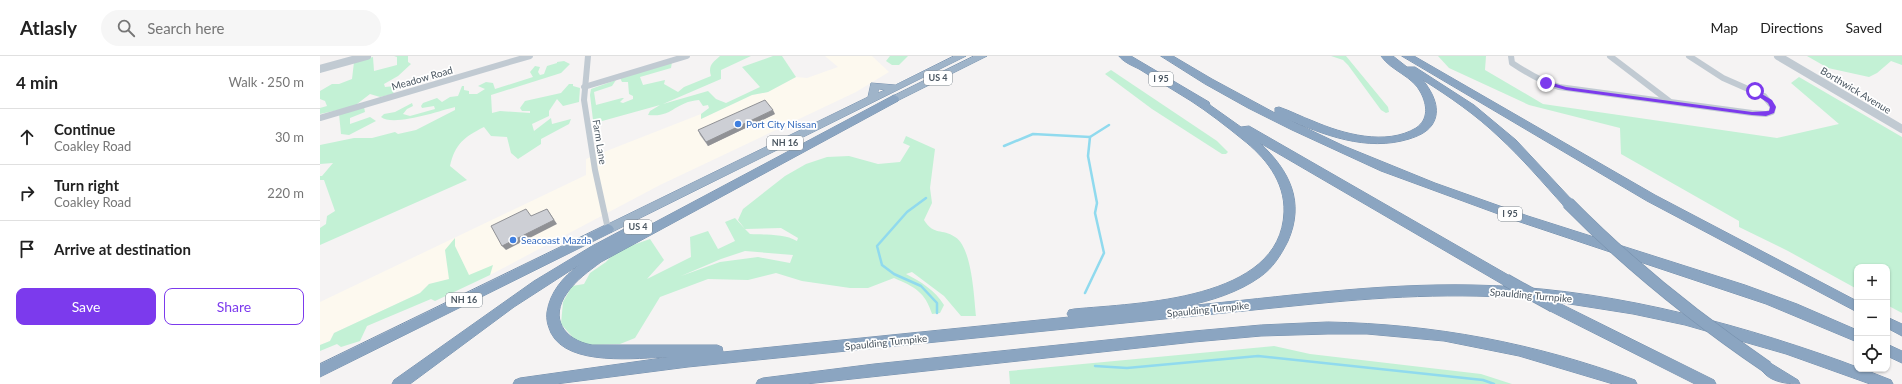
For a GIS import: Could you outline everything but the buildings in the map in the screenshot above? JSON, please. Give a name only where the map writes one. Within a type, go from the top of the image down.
[{"type":"highway","points":[[926,73],[945,56]]},
{"type":"highway","name":"NH 16","points":[[320,371],[873,99],[895,94],[926,73],[961,56]]},
{"type":"highway","name":"US 4","points":[[399,384],[516,298],[587,254],[895,94],[982,56]]},
{"type":"highway","name":"I 95","points":[[1124,56],[1198,102],[1506,280],[1553,306],[1709,384]]},
{"type":"highway","points":[[1170,59],[1209,75],[1280,111],[1324,130],[1354,138],[1384,140],[1402,138],[1417,132],[1427,124],[1431,112],[1429,99],[1423,88],[1412,76],[1386,56]]},
{"type":"highway","points":[[1390,56],[1444,89],[1484,118],[1521,151],[1568,203],[1603,238],[1650,280],[1707,325],[1793,384]]},
{"type":"highway","points":[[1408,56],[1645,195],[1854,305]]},
{"type":"highway","name":"I 95","points":[[1170,59],[1262,111],[1373,163],[1519,217],[1651,259],[1772,300],[1854,335]]},
{"type":"highway","points":[[790,351],[596,351],[572,345],[560,336],[554,323],[554,308],[566,285],[580,271],[597,259],[895,94]]},
{"type":"highway","points":[[874,343],[981,325],[1188,300],[1228,289],[1256,273],[1276,252],[1286,233],[1290,212],[1286,186],[1278,170],[1266,155],[1198,102]]},
{"type":"highway","name":"Spaulding Turnpike","points":[[520,384],[607,370],[1350,295],[1415,290],[1481,290],[1564,297],[1660,313],[1760,340],[1886,384]]},
{"type":"highway","points":[[1890,324],[1902,330]]},
{"type":"highway","points":[[763,384],[845,373],[1208,336],[1330,328],[1422,333],[1486,343],[1551,359],[1630,384]]},
{"type":"highway","points":[[1890,351],[1902,357]]},
{"type":"street","points":[[320,69],[367,56]]},
{"type":"street","name":"Meadow Road","points":[[320,118],[530,56]]},
{"type":"street","name":"Farm Lane","points":[[588,56],[584,100],[595,170],[608,229]]},
{"type":"street","points":[[584,87],[687,56]]},
{"type":"street","points":[[1511,56],[1512,63],[1518,68],[1552,85],[1752,114],[1766,114],[1772,112],[1773,107],[1764,96],[1723,78],[1689,56]]},
{"type":"street","points":[[1610,56],[1670,102]]},
{"type":"street","name":"Borthwick Avenue","points":[[1778,56],[1902,129]]},
{"type":"shaded area","points":[[825,56],[872,56],[889,72],[856,92],[660,185],[490,275],[492,266],[469,276],[429,284],[420,293],[334,333],[330,341],[320,345],[320,302],[586,175],[586,159],[701,114],[701,119],[752,95],[768,92],[796,77],[807,78],[838,67]]},
{"type":"green space","points":[[394,56],[408,56],[408,62],[411,64],[398,76],[384,84],[385,87],[395,86],[393,94],[380,97],[370,94],[357,104],[364,107],[365,112],[350,118],[350,124],[370,117],[376,121],[349,135],[341,134],[339,114],[343,109],[320,114],[320,108],[327,106],[325,101],[320,99],[320,91],[332,84],[339,84],[352,79],[354,62],[373,57],[374,71],[397,65],[397,57]]},
{"type":"green space","points":[[720,56],[751,56],[721,70],[721,79],[663,104],[708,91],[716,99],[726,103],[760,87],[742,67],[773,56],[782,56],[796,77],[768,92],[752,95],[701,119],[701,114],[709,108],[708,105],[703,106],[699,100],[691,101],[663,114],[648,115],[650,111],[660,105],[595,123],[593,120],[590,95],[591,89],[616,80],[612,86],[594,92],[596,105],[624,98],[620,102],[623,103],[633,99],[633,96],[629,94],[628,82],[622,82],[620,78],[672,62],[671,68],[640,77],[643,85],[665,80],[664,84],[678,92],[684,87],[711,76],[710,67]]},
{"type":"green space","points":[[890,56],[908,56],[899,65],[892,65],[886,61]]},
{"type":"green space","points":[[1331,56],[1346,56],[1388,107],[1389,112],[1386,113],[1381,110],[1343,60]]},
{"type":"green space","points":[[1438,56],[1486,56],[1485,70],[1543,104],[1777,138],[1839,124],[1791,83],[1799,77],[1902,137],[1902,313],[1890,307],[1890,264],[1854,264],[1854,287],[1788,251],[1739,227],[1739,221],[1621,154],[1620,128],[1529,105],[1449,68]]},
{"type":"green space","points":[[1807,56],[1902,56],[1902,65],[1891,61],[1877,73],[1869,77],[1828,68]]},
{"type":"green space","points":[[564,61],[570,64],[561,73],[491,95],[492,113],[500,111],[530,113],[530,111],[522,111],[520,108],[525,101],[561,93],[569,84],[573,84],[573,86],[580,88],[579,102],[563,106],[557,99],[549,111],[549,116],[532,124],[534,131],[551,118],[552,124],[571,119],[569,124],[541,139],[541,144],[518,159],[511,153],[507,137],[491,136],[484,127],[471,134],[461,142],[452,158],[450,166],[467,180],[320,245],[320,228],[326,224],[327,216],[335,211],[324,180],[320,180],[320,176],[322,176],[333,163],[320,164],[320,145],[354,138],[372,138],[395,132],[398,134],[416,130],[455,110],[455,107],[428,115],[405,119],[387,120],[381,117],[384,114],[395,112],[412,103],[413,106],[407,109],[403,114],[410,116],[435,109],[434,106],[422,108],[421,106],[423,103],[437,98],[442,102],[450,97],[458,96],[462,86],[464,86],[464,90],[469,91],[469,94],[477,94],[485,89],[478,86],[486,82],[493,83],[495,89],[533,77],[530,72],[535,66],[540,67],[538,72],[540,75],[544,74],[547,66]]},
{"type":"green space","points":[[1111,70],[1217,141],[1228,152],[1226,154],[1222,154],[1152,109],[1105,74]]},
{"type":"green space","points":[[906,136],[935,149],[930,188],[932,203],[924,220],[931,228],[950,234],[961,242],[969,261],[976,316],[961,316],[944,296],[912,272],[906,274],[927,287],[944,305],[940,313],[932,314],[926,300],[918,291],[908,284],[894,278],[868,288],[850,288],[802,281],[776,273],[748,280],[708,279],[660,297],[635,338],[620,344],[587,345],[576,341],[561,324],[563,302],[572,286],[584,284],[590,273],[606,262],[616,251],[650,239],[664,260],[647,279],[691,257],[690,237],[708,231],[718,249],[735,241],[725,222],[735,218],[745,229],[738,220],[743,209],[785,176],[806,164],[827,157],[849,156],[878,164],[900,162],[910,146],[903,143]],"holes":[[[781,228],[798,238],[797,241],[792,238],[780,236],[750,234],[745,229]],[[745,251],[793,255],[790,263],[758,257],[720,262],[681,276],[721,259]]]},
{"type":"green space","points":[[455,238],[455,246],[469,275],[493,265],[490,275],[435,301],[431,299],[367,326],[360,341],[341,347],[337,344],[320,351],[320,345],[330,341],[334,333],[420,293],[429,284],[449,279],[445,250]]},
{"type":"green space","points":[[1274,346],[1310,354],[1481,374],[1512,384],[1010,384],[1009,371]]},
{"type":"waterway","points":[[1090,137],[1109,125]]},
{"type":"waterway","points":[[1004,146],[1033,134],[1090,137]]},
{"type":"waterway","points":[[1085,293],[1104,253],[1095,213],[1097,203],[1088,156],[1090,137]]},
{"type":"waterway","points":[[926,198],[907,212],[877,246],[882,265],[894,274],[921,286],[937,303],[937,313]]},
{"type":"waterway","points":[[1095,366],[1127,368],[1258,356],[1483,380],[1494,384]]},
{"type":"place","name":"Port City Nissan","points":[[738,124]]},
{"type":"place","name":"Seacoast Mazda","points":[[513,240]]},
{"type":"route","points":[[1546,83],[1559,87],[1719,108],[1752,114],[1766,114],[1772,112],[1773,107],[1770,102],[1764,96],[1755,91]]}]
